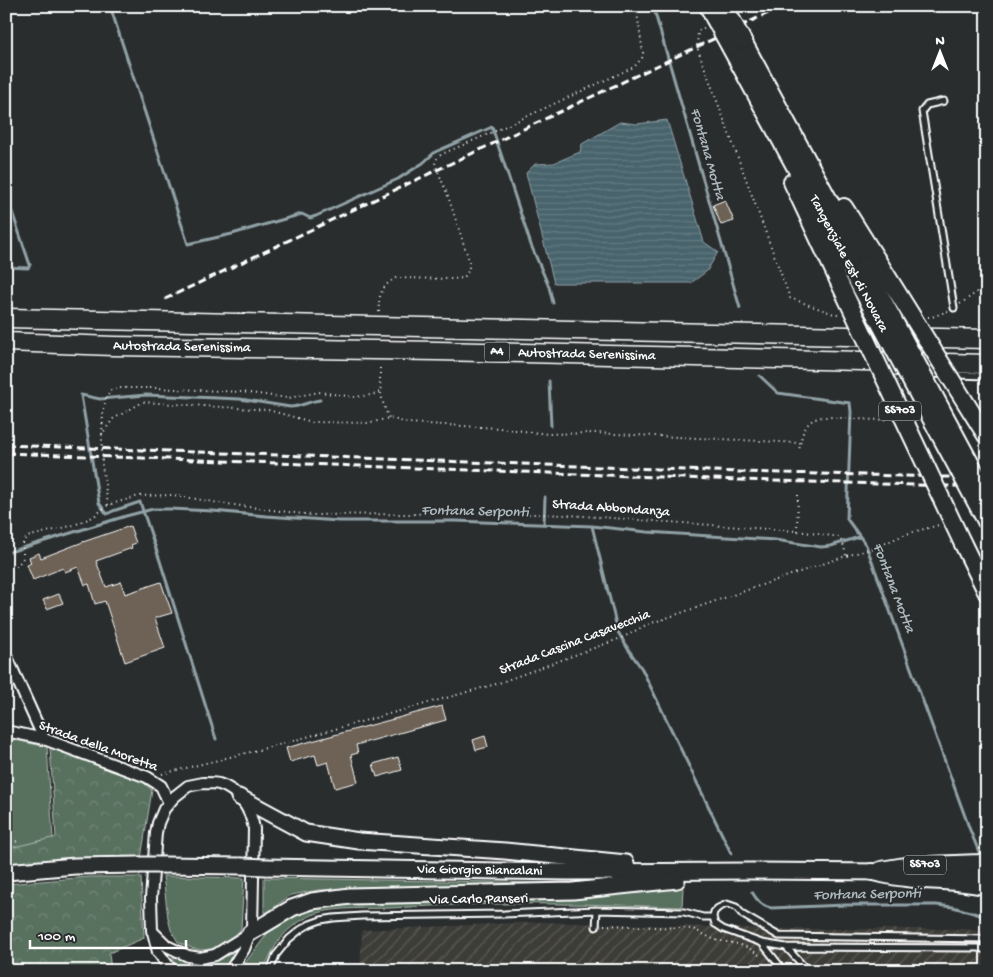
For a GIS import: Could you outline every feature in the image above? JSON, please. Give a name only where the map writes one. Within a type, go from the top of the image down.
[{"type":"highway","name":"Tangenziale Est di Novara","points":[[718,10],[858,269],[987,523]]},
{"type":"highway","name":"SS703","points":[[768,101],[858,269],[962,542],[987,593]]},
{"type":"highway","name":"Tangenziale Est di Novara","points":[[858,269],[987,494]]},
{"type":"highway","name":"SS703","points":[[858,269],[987,437]]},
{"type":"highway","name":"Autostrada Serenissima","points":[[6,318],[987,337]]},
{"type":"highway","name":"Autostrada Serenissima","points":[[6,342],[113,346],[437,351],[987,364]]},
{"type":"highway","name":"SS703","points":[[905,866],[985,873],[979,884],[905,878],[872,872],[905,866]]},
{"type":"main road","points":[[239,797],[306,833],[350,840],[610,862],[752,871]]},
{"type":"main road","name":"Via Giorgio Biancalani","points":[[6,872],[75,866],[164,865],[568,872],[985,873]]},
{"type":"main road","points":[[250,934],[292,908],[312,900],[350,896],[573,891],[752,871]]},
{"type":"street","points":[[6,655],[44,739]]},
{"type":"street","name":"Strada della Moretta","points":[[6,731],[44,739],[147,777],[161,786],[169,803]]},
{"type":"street","points":[[172,971],[158,952],[152,931],[151,898],[156,833],[164,809],[169,803],[188,786],[203,783],[219,784],[232,790],[239,797],[252,819],[254,830],[252,928],[244,950],[230,971]]},
{"type":"street","points":[[152,931],[172,949],[188,956],[200,958],[215,955],[250,934]]},
{"type":"lane","points":[[944,101],[927,105],[922,111],[954,308]]},
{"type":"lane","points":[[802,360],[860,368]]},
{"type":"lane","points":[[870,369],[909,374],[987,376]]},
{"type":"lane","points":[[713,918],[714,912],[727,904],[736,907],[743,915],[779,936],[987,939]]},
{"type":"lane","points":[[596,926],[597,910]]},
{"type":"lane","name":"Via Carlo Panseri","points":[[270,971],[276,955],[289,939],[310,924],[321,920],[362,916],[504,914],[597,910],[684,912],[713,918],[717,926],[762,943],[786,947],[978,948],[987,950]]},
{"type":"lane","points":[[762,943],[784,971]]},
{"type":"lane","points":[[786,947],[808,971]]},
{"type":"path","points":[[379,312],[379,298],[383,290],[389,282],[396,278],[452,279],[463,278],[467,274],[469,260],[435,164],[436,160],[442,154],[634,67],[642,58],[636,6]]},
{"type":"path","points":[[380,368],[382,404],[389,418]]},
{"type":"path","points":[[107,505],[102,465],[102,434],[105,403],[107,395],[111,390],[120,388],[155,388],[242,392],[288,398],[319,392],[354,398],[380,392]]},
{"type":"path","points":[[102,434],[113,419],[143,402],[268,410],[312,422],[370,423],[389,418],[408,423],[500,428],[547,434],[596,433],[800,443]]},
{"type":"path","points":[[800,453],[800,443],[807,426],[815,419],[826,417],[855,419]]},
{"type":"path","name":"Strada Abbondanza","points":[[6,567],[17,566],[23,558],[23,543],[27,537],[74,525],[93,517],[107,505],[139,496],[173,495],[311,515],[541,514],[797,531],[839,537],[844,546],[846,556]]},
{"type":"path","points":[[797,531],[798,496]]},
{"type":"path","points":[[846,556],[871,549],[906,534],[938,525]]},
{"type":"path","name":"Strada Cascina Casavecchia","points":[[147,777],[278,745],[496,684],[617,640],[646,625],[846,556]]},
{"type":"path","points":[[6,844],[19,841]]},
{"type":"path","points":[[596,926],[694,929],[715,940],[749,948],[764,958]]},
{"type":"shaded area","points":[[538,922],[781,929],[963,929],[987,932],[987,971],[360,971],[362,930]]},
{"type":"green space","points":[[6,738],[47,747],[53,839],[6,849]]},
{"type":"green space","points":[[50,748],[144,783],[152,790],[141,858],[6,864],[6,849],[56,837]]},
{"type":"green space","points":[[163,876],[244,878],[241,928],[236,937],[215,948],[203,950],[194,949],[178,942],[171,930],[168,918]]},
{"type":"green space","points":[[89,877],[141,877],[144,938],[109,953],[111,971],[6,971],[6,884]]},
{"type":"green space","points":[[264,878],[554,883],[319,890],[291,895],[264,915]]},
{"type":"green space","points":[[683,888],[682,907],[588,904],[474,904],[326,911],[308,917],[285,933],[275,946],[263,971],[239,971],[267,934],[280,922],[307,909],[343,903]]},
{"type":"green space","points":[[232,953],[234,956],[225,971],[181,971],[173,960],[173,957],[175,957],[191,963],[204,964]]},
{"type":"water","points":[[667,120],[704,242],[718,252],[707,271],[691,283],[554,283],[526,173],[535,164],[554,163],[580,152],[582,144],[620,122],[637,124]]},
{"type":"building","points":[[725,200],[734,221],[721,225],[713,205]]},
{"type":"building","points":[[130,526],[136,543],[131,545],[132,548],[96,561],[106,587],[121,582],[125,594],[161,582],[172,613],[155,618],[165,648],[125,662],[105,601],[95,604],[89,584],[85,585],[78,567],[65,572],[63,568],[33,580],[27,565],[31,563],[29,557],[39,553],[41,558]]},
{"type":"building","points":[[59,594],[63,603],[47,609],[43,600]]},
{"type":"building","points":[[442,706],[446,720],[356,745],[358,753],[351,755],[358,782],[335,788],[328,762],[318,765],[315,755],[290,762],[286,748]]},
{"type":"building","points":[[485,736],[488,747],[476,750],[473,740]]},
{"type":"building","points":[[398,757],[402,770],[377,777],[373,764]]},
{"type":"waterway","points":[[110,6],[188,244],[232,234],[302,214],[310,218],[316,216],[398,179],[423,163],[435,152],[492,127],[531,245],[549,287],[553,303]]},
{"type":"waterway","name":"Fontana Motta","points":[[653,6],[740,308]]},
{"type":"waterway","points":[[6,194],[30,265],[28,268],[6,267]]},
{"type":"waterway","name":"Fontana Motta","points":[[760,376],[778,393],[850,403],[847,519],[866,545],[981,857]]},
{"type":"waterway","points":[[549,381],[551,426]]},
{"type":"waterway","points":[[216,739],[140,502],[107,514],[99,503],[81,395],[100,399],[146,395],[240,399],[290,407],[320,400]]},
{"type":"waterway","points":[[544,524],[545,497]]},
{"type":"waterway","name":"Fontana Serponti","points":[[6,553],[153,509],[213,511],[339,521],[455,521],[592,526],[618,632],[642,669],[731,853]]},
{"type":"waterway","points":[[592,526],[647,532],[775,540],[821,547],[831,546],[859,537]]},
{"type":"waterway","name":"Fontana Serponti","points":[[752,892],[757,900],[771,908],[845,905],[936,905],[953,907],[987,917]]},
{"type":"railway","points":[[165,299],[783,6]]},
{"type":"railway","points":[[6,445],[739,472],[987,478]]},
{"type":"railway","points":[[6,453],[740,480],[987,487]]}]
